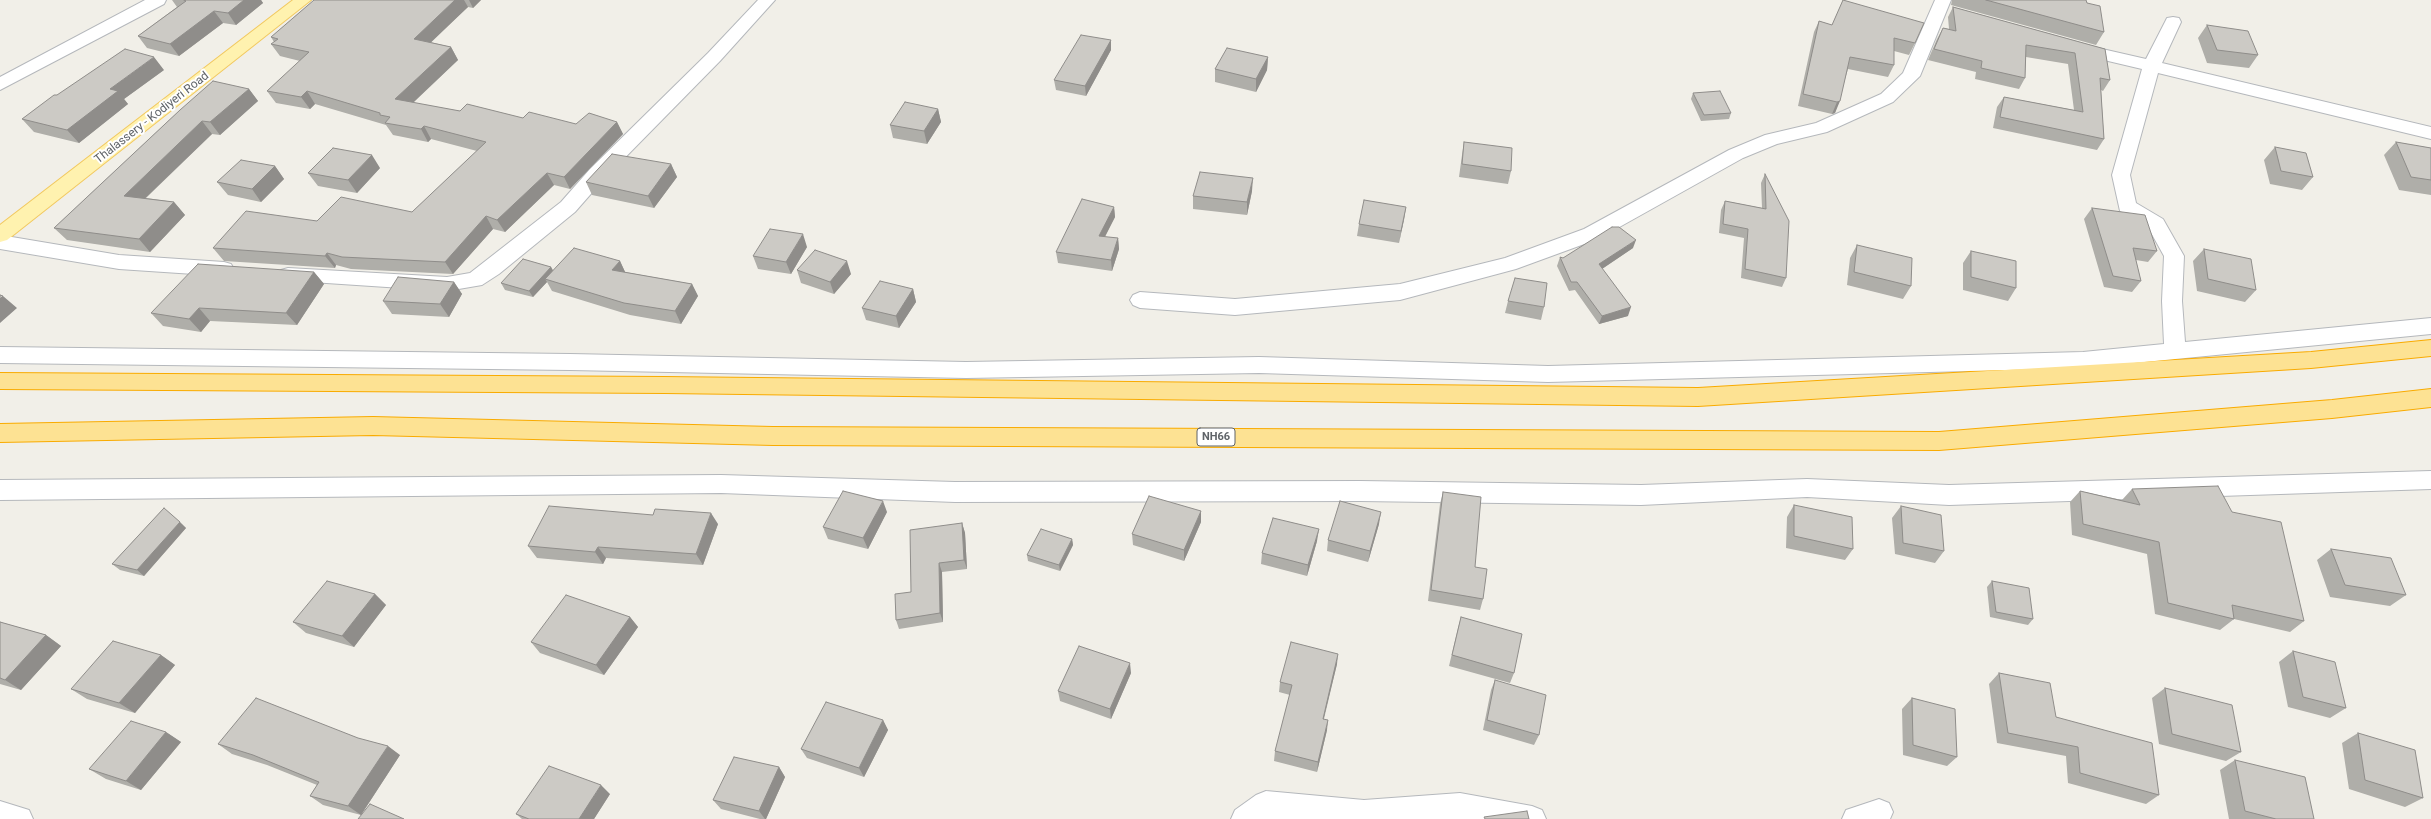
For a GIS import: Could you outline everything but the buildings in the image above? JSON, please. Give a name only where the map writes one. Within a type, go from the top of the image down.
[{"type":"highway","points":[[0,381],[656,384],[1698,397],[2312,360],[2431,348]]},
{"type":"highway","name":"NH66","points":[[0,433],[372,426],[773,436],[1939,441],[2332,409],[2431,398]]},
{"type":"main road","name":"Thalassery - Kodiyeri Road","points":[[0,235],[303,0]]},
{"type":"street","points":[[0,84],[133,4],[158,0]]},
{"type":"street","points":[[267,273],[447,284],[475,280],[492,269],[568,206],[597,174],[709,62],[767,0]]},
{"type":"street","points":[[1140,300],[1235,307],[1400,292],[1509,264],[1591,234],[1736,154],[1772,139],[1821,128],[1887,98],[1911,76],[1946,7]]},
{"type":"street","points":[[2173,22],[2152,67],[2121,175],[2127,206],[2156,224],[2174,256],[2172,301],[2175,351]]},
{"type":"street","points":[[2059,43],[2152,67],[2431,133]]},
{"type":"street","points":[[0,242],[119,262],[245,271]]},
{"type":"street","points":[[0,355],[570,362],[966,370],[1259,365],[1548,374],[2083,360],[2431,326]]},
{"type":"street","points":[[0,490],[721,484],[955,492],[1360,491],[1642,496],[1807,488],[1949,495],[2431,480]]},
{"type":"street","points":[[1244,819],[1266,804],[1364,813],[1462,812],[1532,819]]},
{"type":"street","points":[[0,814],[19,819]]}]
